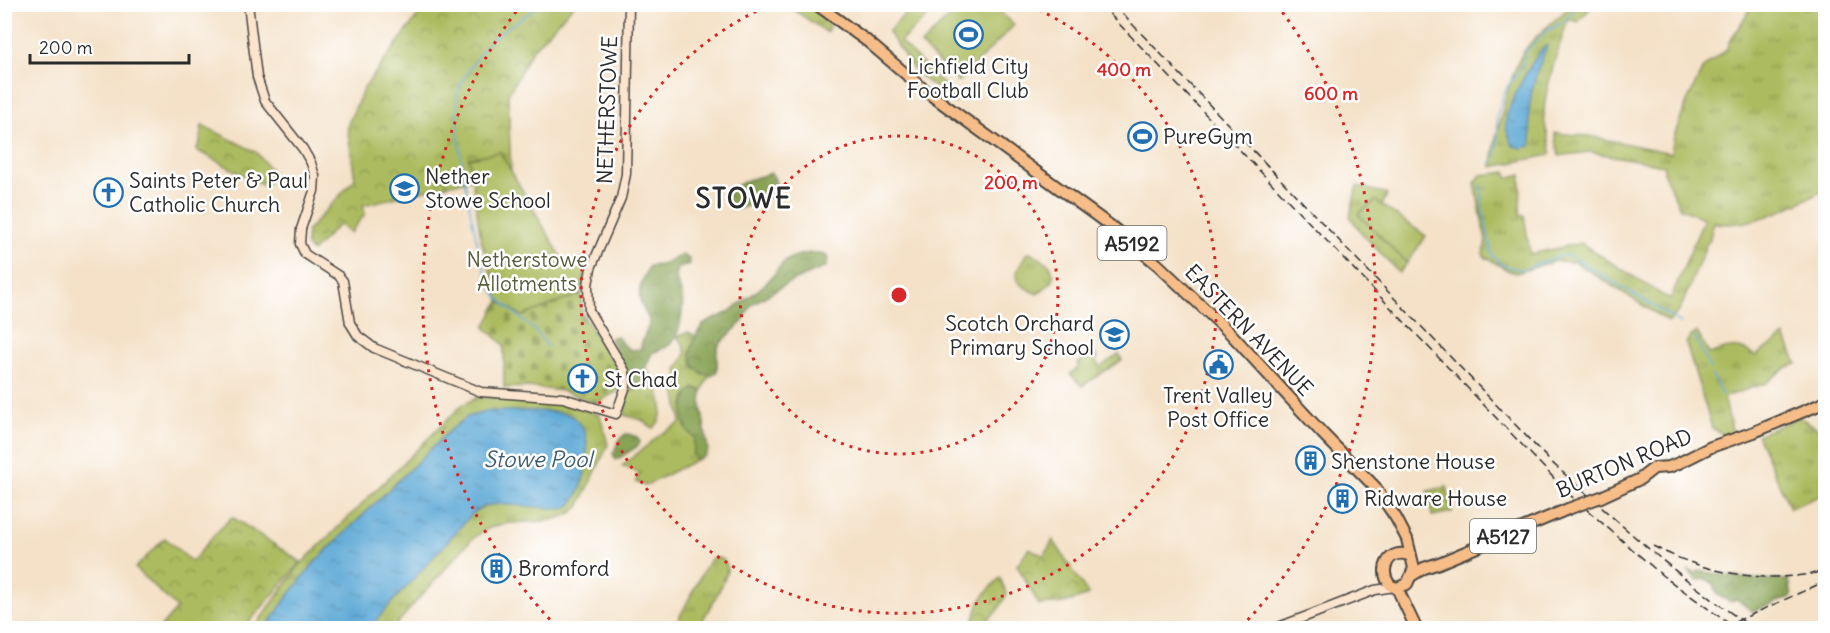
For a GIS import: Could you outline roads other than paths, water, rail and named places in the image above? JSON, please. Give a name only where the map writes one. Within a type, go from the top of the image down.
[{"type":"highway","name":"EASTERN AVENUE","points":[[816,4],[867,41],[927,92],[1088,209],[1157,264],[1231,334],[1368,480],[1383,498],[1402,530],[1412,557]]},
{"type":"highway","name":"BURTON ROAD","points":[[1439,563],[1601,497],[1640,479],[1654,468],[1669,467],[1711,447],[1826,402]]},
{"type":"highway","points":[[1395,554],[1402,530]]},
{"type":"highway","points":[[1416,628],[1396,588],[1388,583],[1385,574],[1388,560],[1400,552],[1439,563]]},
{"type":"highway","points":[[1396,588],[1407,584],[1414,568],[1412,557]]},
{"type":"highway","name":"A5127","points":[[1410,578],[1424,568],[1439,563]]},
{"type":"highway","points":[[1407,607],[1410,578]]},
{"type":"street","name":"NETHERSTOWE","points":[[248,4],[257,77],[265,101],[303,149],[315,176],[314,191],[301,229],[300,244],[305,254],[343,281],[350,323],[358,336],[374,348],[481,392],[562,398],[616,414],[626,386],[625,371],[589,311],[588,285],[591,268],[621,198],[627,174],[629,4]]},
{"type":"street","points":[[1375,590],[1385,574]]},
{"type":"street","points":[[1276,628],[1375,590],[1396,588]]},
{"type":"water","points":[[1547,46],[1532,90],[1529,117],[1531,146],[1522,148],[1513,146],[1506,127],[1509,109],[1533,62]]},
{"type":"water","name":"Stowe Pool","points":[[489,411],[556,412],[572,416],[579,423],[586,438],[586,462],[581,487],[570,505],[563,509],[497,504],[485,506],[473,513],[369,628],[265,628],[316,561],[448,432],[467,417]]},
{"type":"waterway","points":[[540,4],[501,32],[486,46],[461,83],[457,102],[466,190],[487,278],[500,299],[536,332],[548,347]]},
{"type":"waterway","points":[[1492,163],[1496,155],[1497,116],[1505,90],[1520,69],[1527,50],[1545,32],[1565,21],[1579,4]]},
{"type":"waterway","points":[[1481,185],[1492,255],[1502,265],[1523,270],[1560,256],[1569,255],[1681,323]]},
{"type":"waterway","points":[[1695,337],[1710,369]]},
{"type":"waterway","points":[[1712,375],[1722,395]]},
{"type":"railway","points":[[1100,4],[1570,495],[1663,576],[1735,628]]},
{"type":"railway","points":[[1113,4],[1548,459],[1673,569],[1753,628]]},
{"type":"railway","points":[[1653,546],[1694,564],[1737,574],[1781,577],[1826,571]]},
{"type":"railway","points":[[1735,622],[1826,581]]},
{"type":"place","name":"Lichfield City Football Club","points":[[968,35]]},
{"type":"place","name":"PureGym","points":[[1142,136]]},
{"type":"place","name":"Nether Stowe School","points":[[404,188]]},
{"type":"place","name":"Saints Peter & Paul Catholic Church","points":[[108,192]]},
{"type":"place","name":"Scotch Orchard Primary School","points":[[1115,335]]},
{"type":"place","name":"Trent Valley Post Office","points":[[1218,364]]},
{"type":"place","name":"St Chad","points":[[583,379]]},
{"type":"place","name":"Shenstone House","points":[[1310,461]]},
{"type":"place","name":"Ridware House","points":[[1343,498]]},
{"type":"place","name":"Bromford","points":[[497,568]]},
{"type":"district","name":"STOWE","points":[[744,198]]},
{"type":"park label","name":"Netherstowe Allotments","points":[[527,271]]}]
